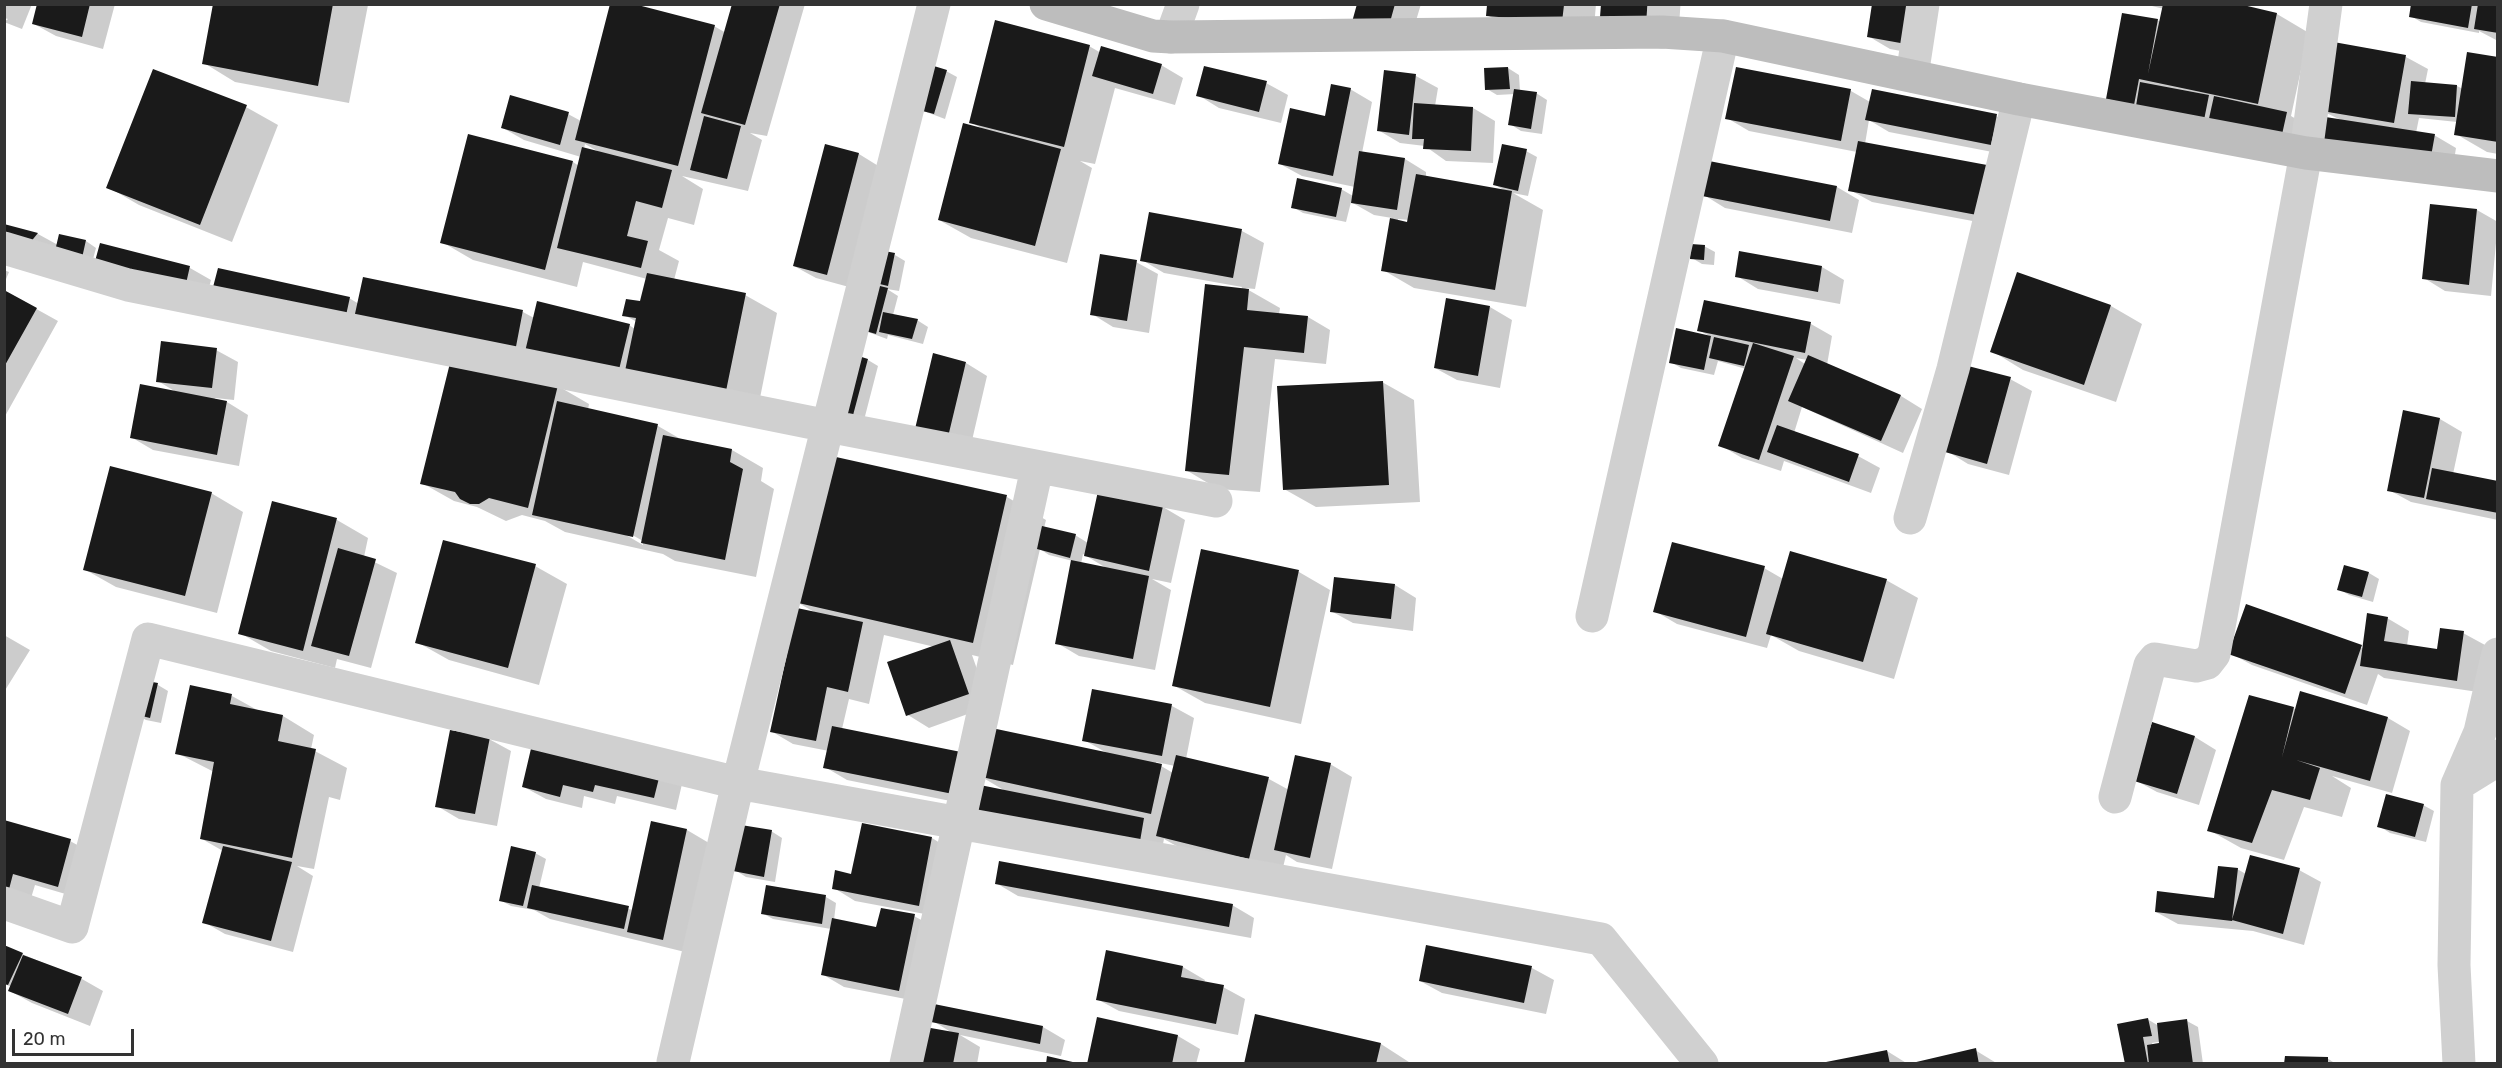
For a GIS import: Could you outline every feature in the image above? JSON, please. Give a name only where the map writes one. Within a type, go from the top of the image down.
[{"type":"street","points":[[673,1062],[738,783],[934,4]]},
{"type":"street","points":[[1046,4],[1153,36],[1171,37],[1663,18],[1723,36],[2019,99],[2306,153],[2498,176]]},
{"type":"street","points":[[1171,37],[1183,4]]},
{"type":"street","points":[[1912,76],[1923,4]]},
{"type":"street","points":[[2115,797],[2150,665],[2155,659],[2196,666],[2208,663],[2214,654],[2306,153],[2326,4]]},
{"type":"street","points":[[1592,616],[1723,36]]},
{"type":"street","points":[[1910,518],[1953,369],[2019,99]]},
{"type":"street","points":[[4,248],[128,285],[1037,468],[1216,501]]},
{"type":"street","points":[[906,1064],[1037,468]]},
{"type":"street","points":[[4,903],[72,927],[148,639],[738,783],[1601,939],[1702,1064]]},
{"type":"street","points":[[2459,1064],[2454,965],[2457,785],[2480,732],[2498,654]]},
{"type":"street","points":[[2457,785],[2491,764],[2498,756]]},
{"type":"building","points":[[37,4],[90,4],[82,37],[32,24]]},
{"type":"building","points":[[213,4],[333,4],[318,86],[202,64]]},
{"type":"building","points":[[610,4],[634,4],[715,25],[678,166],[575,140]]},
{"type":"building","points":[[732,4],[780,4],[745,125],[701,113]]},
{"type":"building","points":[[1357,4],[1395,4],[1387,33],[1352,22]]},
{"type":"building","points":[[1601,4],[1648,4],[1647,17],[1600,17]]},
{"type":"building","points":[[1872,4],[1913,4],[1906,44],[1867,37]]},
{"type":"building","points":[[2163,4],[2239,4],[2277,13],[2258,104],[2139,79],[2134,105],[2106,99],[2122,13],[2158,19],[2148,74]]},
{"type":"building","points":[[2411,4],[2472,4],[2468,28],[2409,17]]},
{"type":"building","points":[[2478,4],[2498,4],[2498,33],[2474,29]]},
{"type":"building","points":[[1487,5],[1564,5],[1562,22],[1486,16]]},
{"type":"building","points":[[995,20],[1090,45],[1064,147],[969,123]]},
{"type":"building","points":[[2328,41],[2406,55],[2394,123],[2316,110]]},
{"type":"building","points":[[1101,46],[1162,64],[1153,94],[1092,76]]},
{"type":"building","points":[[2467,52],[2498,57],[2498,142],[2454,135]]},
{"type":"building","points":[[924,63],[947,70],[934,114],[911,108]]},
{"type":"building","points":[[1204,66],[1267,81],[1259,112],[1196,96]]},
{"type":"building","points":[[1508,67],[1510,89],[1485,90],[1484,68]]},
{"type":"building","points":[[1736,67],[1851,89],[1841,141],[1725,119]]},
{"type":"building","points":[[153,69],[247,105],[200,225],[106,188]]},
{"type":"building","points":[[1384,70],[1416,74],[1409,135],[1377,131]]},
{"type":"building","points":[[2411,81],[2457,85],[2455,117],[2408,114]]},
{"type":"building","points":[[2140,82],[2209,95],[2203,125],[2135,112]]},
{"type":"building","points":[[1331,84],[1351,88],[1333,176],[1278,164],[1290,108],[1325,116]]},
{"type":"building","points":[[1514,89],[1537,92],[1531,129],[1508,125]]},
{"type":"building","points":[[1872,89],[1997,114],[1991,145],[1865,120]]},
{"type":"building","points":[[510,95],[569,112],[560,145],[501,128]]},
{"type":"building","points":[[2214,96],[2287,112],[2281,139],[2208,123]]},
{"type":"building","points":[[1414,103],[1473,107],[1471,151],[1423,149],[1424,139],[1412,139]]},
{"type":"building","points":[[704,116],[741,126],[727,179],[690,170]]},
{"type":"building","points":[[2319,116],[2435,134],[2430,162],[2315,144]]},
{"type":"building","points":[[963,123],[1061,149],[1035,246],[938,220]]},
{"type":"building","points":[[468,134],[573,161],[545,270],[440,243]]},
{"type":"building","points":[[1858,141],[1987,165],[1977,215],[1848,191]]},
{"type":"building","points":[[825,144],[859,153],[827,275],[793,266]]},
{"type":"building","points":[[1502,144],[1527,149],[1518,191],[1493,185]]},
{"type":"building","points":[[582,147],[672,170],[662,208],[636,201],[627,236],[648,241],[641,268],[557,248]]},
{"type":"building","points":[[1359,151],[1405,158],[1397,210],[1351,203]]},
{"type":"building","points":[[1709,161],[1837,186],[1830,221],[1702,196]]},
{"type":"building","points":[[1416,174],[1512,191],[1495,290],[1381,271],[1390,218],[1407,222]]},
{"type":"building","points":[[1297,178],[1342,188],[1336,217],[1291,208]]},
{"type":"building","points":[[2430,204],[2477,209],[2469,285],[2422,279]]},
{"type":"building","points":[[1149,212],[1242,229],[1233,278],[1140,261]]},
{"type":"building","points":[[4,224],[38,233],[29,244],[4,238]]},
{"type":"building","points":[[59,234],[86,240],[82,258],[55,251]]},
{"type":"building","points":[[100,243],[190,266],[185,288],[94,265]]},
{"type":"building","points":[[1691,244],[1705,245],[1704,260],[1690,259]]},
{"type":"building","points":[[874,249],[895,253],[888,286],[867,281]]},
{"type":"building","points":[[1739,251],[1822,266],[1818,292],[1735,277]]},
{"type":"building","points":[[1100,254],[1137,260],[1127,321],[1090,315]]},
{"type":"building","points":[[218,268],[350,297],[345,320],[212,291]]},
{"type":"building","points":[[2017,272],[2111,305],[2084,385],[1990,352]]},
{"type":"building","points":[[647,273],[746,293],[726,391],[625,371],[636,318],[622,316],[626,299],[640,301]]},
{"type":"building","points":[[363,277],[523,310],[514,357],[353,323]]},
{"type":"building","points":[[868,283],[888,288],[876,334],[855,328]]},
{"type":"building","points":[[1205,284],[1249,289],[1247,310],[1308,316],[1304,353],[1244,347],[1229,475],[1185,471]]},
{"type":"building","points":[[4,290],[37,308],[4,367]]},
{"type":"building","points":[[1446,298],[1490,306],[1478,376],[1434,368]]},
{"type":"building","points":[[1704,300],[1811,322],[1805,353],[1697,331]]},
{"type":"building","points":[[537,301],[630,324],[617,378],[524,356]]},
{"type":"building","points":[[883,312],[918,319],[912,339],[879,332]]},
{"type":"building","points":[[1676,328],[1711,336],[1704,370],[1669,363]]},
{"type":"building","points":[[1714,337],[1749,345],[1744,366],[1709,358]]},
{"type":"building","points":[[161,341],[217,348],[212,388],[156,382]]},
{"type":"building","points":[[1753,343],[1794,356],[1759,460],[1718,446]]},
{"type":"building","points":[[849,353],[868,359],[852,419],[833,414]]},
{"type":"building","points":[[933,353],[966,362],[948,437],[915,429]]},
{"type":"building","points":[[1808,355],[1901,395],[1881,441],[1788,401]]},
{"type":"building","points":[[451,359],[558,385],[528,508],[489,498],[479,504],[470,504],[460,499],[455,492],[420,484]]},
{"type":"building","points":[[1968,366],[2011,377],[1987,464],[1945,452]]},
{"type":"building","points":[[1383,381],[1389,485],[1283,490],[1277,386]]},
{"type":"building","points":[[140,384],[227,401],[217,455],[130,438]]},
{"type":"building","points":[[557,401],[658,424],[633,537],[532,515]]},
{"type":"building","points":[[2403,410],[2440,418],[2424,498],[2387,491]]},
{"type":"building","points":[[1777,425],[1859,454],[1849,482],[1767,452]]},
{"type":"building","points":[[663,435],[732,449],[730,462],[743,469],[725,560],[641,543]]},
{"type":"building","points":[[827,455],[1007,495],[973,643],[794,602]]},
{"type":"building","points":[[110,466],[212,492],[185,596],[83,570]]},
{"type":"building","points":[[2432,468],[2498,481],[2498,513],[2426,499]]},
{"type":"building","points":[[1098,491],[1163,506],[1149,571],[1084,556]]},
{"type":"building","points":[[272,501],[337,518],[303,651],[238,634]]},
{"type":"building","points":[[1042,526],[1076,534],[1070,558],[1037,549]]},
{"type":"building","points":[[443,540],[536,564],[508,668],[415,643]]},
{"type":"building","points":[[1672,542],[1765,566],[1746,637],[1653,612]]},
{"type":"building","points":[[338,548],[376,559],[349,656],[311,646]]},
{"type":"building","points":[[1201,549],[1299,570],[1270,707],[1172,686]]},
{"type":"building","points":[[1790,551],[1887,579],[1863,662],[1766,634]]},
{"type":"building","points":[[1071,560],[1149,576],[1133,659],[1055,644]]},
{"type":"building","points":[[2344,565],[2369,572],[2362,597],[2337,590]]},
{"type":"building","points":[[1334,577],[1395,584],[1391,619],[1330,612]]},
{"type":"building","points":[[2246,604],[2362,645],[2345,694],[2228,654]]},
{"type":"building","points":[[797,608],[863,622],[848,692],[827,687],[816,741],[770,732]]},
{"type":"building","points":[[2367,613],[2388,617],[2384,641],[2437,649],[2440,628],[2464,631],[2457,681],[2360,666]]},
{"type":"building","points":[[950,640],[969,694],[906,716],[887,662]]},
{"type":"building","points":[[141,680],[158,683],[150,718],[134,714]]},
{"type":"building","points":[[190,685],[232,694],[230,704],[283,715],[278,741],[316,749],[292,858],[200,839],[214,762],[175,754]]},
{"type":"building","points":[[1092,689],[1172,704],[1162,756],[1082,741]]},
{"type":"building","points":[[2300,691],[2388,717],[2370,781],[2296,760],[2320,768],[2310,800],[2272,790],[2252,843],[2207,831],[2249,695],[2294,707],[2282,757]]},
{"type":"building","points":[[2152,722],[2195,736],[2177,794],[2134,781]]},
{"type":"building","points":[[832,726],[961,752],[953,794],[823,768]]},
{"type":"building","points":[[987,727],[1162,764],[1151,814],[977,776]]},
{"type":"building","points":[[450,730],[490,737],[475,814],[435,807]]},
{"type":"building","points":[[533,740],[661,770],[654,798],[595,785],[593,792],[563,785],[560,797],[522,787]]},
{"type":"building","points":[[1176,755],[1269,777],[1249,859],[1156,836]]},
{"type":"building","points":[[1295,755],[1331,763],[1310,858],[1274,850]]},
{"type":"building","points":[[980,785],[1144,818],[1139,847],[975,815]]},
{"type":"building","points":[[2386,794],[2424,804],[2415,837],[2377,827]]},
{"type":"building","points":[[4,820],[71,839],[58,887],[13,874],[7,897],[4,896]]},
{"type":"building","points":[[651,821],[687,829],[663,940],[627,932]]},
{"type":"building","points":[[862,823],[932,837],[919,906],[832,889],[835,870],[851,874]]},
{"type":"building","points":[[741,825],[772,830],[764,877],[733,871]]},
{"type":"building","points":[[223,846],[292,862],[271,941],[202,923]]},
{"type":"building","points":[[511,846],[536,852],[523,906],[499,901]]},
{"type":"building","points":[[2250,855],[2300,868],[2283,934],[2232,920]]},
{"type":"building","points":[[999,861],[1233,904],[1229,927],[995,884]]},
{"type":"building","points":[[2218,866],[2238,868],[2232,921],[2155,912],[2157,891],[2214,898]]},
{"type":"building","points":[[532,885],[629,906],[624,929],[527,908]]},
{"type":"building","points":[[766,885],[826,895],[822,924],[761,914]]},
{"type":"building","points":[[881,908],[915,914],[899,991],[821,975],[832,918],[876,927]]},
{"type":"building","points":[[4,945],[23,953],[8,985],[4,984]]},
{"type":"building","points":[[1426,945],[1532,966],[1524,1003],[1419,981]]},
{"type":"building","points":[[1106,950],[1183,966],[1181,977],[1224,985],[1216,1024],[1096,1000]]},
{"type":"building","points":[[23,955],[82,977],[68,1014],[8,991]]},
{"type":"building","points":[[934,1004],[1043,1026],[1040,1044],[931,1022]]},
{"type":"building","points":[[1255,1014],[1381,1043],[1376,1064],[1244,1064]]},
{"type":"building","points":[[1097,1017],[1178,1035],[1172,1064],[1087,1064]]},
{"type":"building","points":[[2148,1018],[2152,1036],[2143,1037],[2148,1064],[2125,1064],[2117,1024]]},
{"type":"building","points":[[2187,1019],[2193,1064],[2149,1064],[2147,1045],[2159,1043],[2157,1023]]},
{"type":"building","points":[[925,1027],[959,1033],[953,1064],[918,1064]]},
{"type":"building","points":[[1976,1048],[1979,1064],[1912,1064],[1912,1063]]},
{"type":"building","points":[[1887,1050],[1890,1064],[1827,1064],[1826,1062]]},
{"type":"building","points":[[1047,1056],[1077,1063],[1077,1064],[1046,1064]]},
{"type":"building","points":[[2285,1056],[2328,1057],[2328,1064],[2284,1064]]}]
